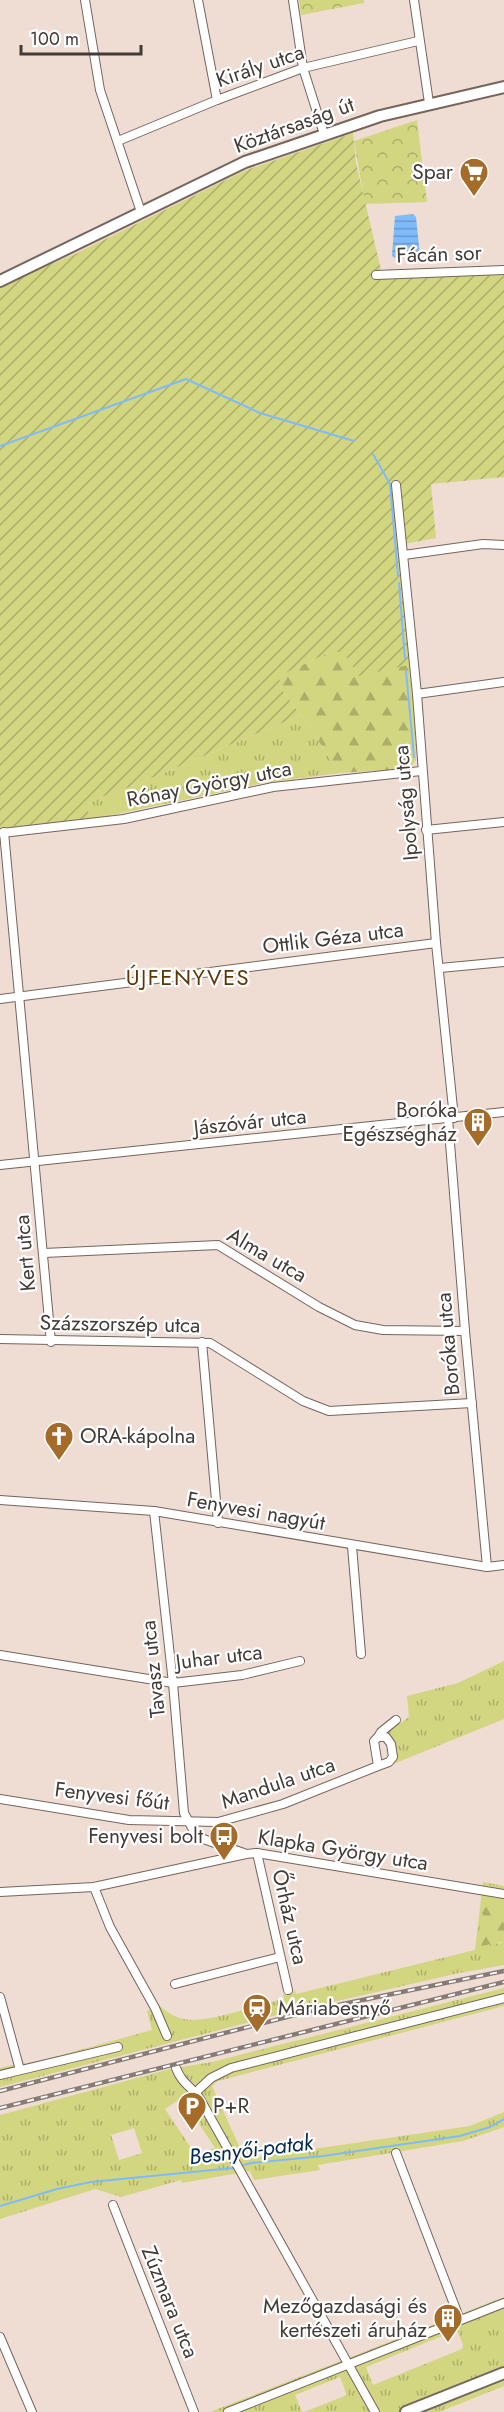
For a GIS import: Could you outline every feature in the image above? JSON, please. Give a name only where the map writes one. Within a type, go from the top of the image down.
[{"type":"main road","name":"Köztársaság út","points":[[0,281],[245,162],[380,116],[504,87]]},
{"type":"main road","points":[[406,2412],[504,2373]]},
{"type":"street","points":[[85,0],[100,90],[141,212]]},
{"type":"street","points":[[198,0],[217,100]]},
{"type":"street","points":[[293,0],[303,68],[324,134]]},
{"type":"street","points":[[414,0],[418,41],[429,104]]},
{"type":"street","name":"Király utca","points":[[118,141],[217,100],[303,68],[418,41]]},
{"type":"street","name":"Fácán sor","points":[[376,275],[504,270]]},
{"type":"street","name":"Ipolyság utca","points":[[396,485],[417,694],[421,771],[440,968],[451,1118]]},
{"type":"street","points":[[404,555],[483,544],[504,545]]},
{"type":"street","points":[[417,694],[504,681]]},
{"type":"street","name":"Rónay György utca","points":[[2,832],[124,819],[273,787],[421,771]]},
{"type":"street","points":[[426,830],[504,822]]},
{"type":"street","name":"Kert utca","points":[[2,832],[21,997],[51,1342]]},
{"type":"street","name":"Ottlik Géza utca","points":[[0,999],[436,943]]},
{"type":"street","points":[[440,968],[504,962]]},
{"type":"street","name":"Jászóvár utca","points":[[0,1165],[504,1112]]},
{"type":"street","name":"Boróka utca","points":[[451,1118],[465,1331],[487,1567]]},
{"type":"street","name":"Alma utca","points":[[44,1253],[218,1245],[333,1315],[355,1325],[383,1330],[465,1331]]},
{"type":"street","name":"Százszorszép utca","points":[[0,1339],[51,1342],[201,1342],[215,1345],[303,1401],[329,1411],[472,1403]]},
{"type":"street","points":[[201,1342],[218,1523]]},
{"type":"street","name":"Fenyvesi nagyút","points":[[0,1500],[154,1511],[487,1567],[504,1565]]},
{"type":"street","name":"Tavasz utca","points":[[154,1511],[173,1683],[184,1813],[188,1822]]},
{"type":"street","points":[[352,1546],[361,1654]]},
{"type":"street","name":"Juhar utca","points":[[0,1655],[173,1683],[243,1675],[300,1661]]},
{"type":"street","points":[[378,1737],[389,1739],[393,1754],[390,1761],[378,1766],[374,1741],[381,1732],[396,1720]]},
{"type":"street","name":"Mandula utca","points":[[188,1822],[218,1822],[259,1811],[378,1766]]},
{"type":"street","name":"Fenyvesi főút","points":[[0,1799],[129,1820],[188,1822],[196,1835],[246,1854]]},
{"type":"street","name":"Klapka György utca","points":[[0,1892],[94,1887],[257,1853],[504,1894]]},
{"type":"street","name":"Őrház utca","points":[[257,1853],[288,1990]]},
{"type":"street","points":[[94,1887],[110,1927],[155,2008],[167,2036]]},
{"type":"street","points":[[175,1984],[280,1957]]},
{"type":"street","points":[[0,1997],[20,2070]]},
{"type":"street","points":[[196,2092],[211,2078],[231,2068],[504,1998]]},
{"type":"street","points":[[0,2075],[118,2047]]},
{"type":"street","points":[[176,2068],[181,2081],[196,2092],[375,2412]]},
{"type":"street","points":[[396,2153],[460,2320]]},
{"type":"street","name":"Zúzmara utca","points":[[113,2205],[194,2412]]},
{"type":"street","points":[[228,2412],[504,2303]]},
{"type":"street","points":[[0,2337],[32,2412]]},
{"type":"green space","points":[[299,0],[364,0],[364,3],[301,15]]},
{"type":"green space","points":[[417,120],[427,202],[365,204],[354,141]]},
{"type":"green space","points":[[353,133],[356,163],[381,270],[504,266],[504,477],[431,484],[436,538],[399,545],[413,664],[359,676],[343,652],[330,652],[279,676],[281,689],[301,715],[101,797],[88,804],[89,820],[0,828],[0,286],[75,254],[244,171]]},
{"type":"green space","points":[[330,652],[343,652],[413,664],[416,760],[411,767],[340,773],[281,689],[278,676]]},
{"type":"green space","points":[[301,715],[340,773],[264,783],[89,820],[88,804],[101,797]]},
{"type":"green space","points":[[504,1661],[504,1719],[391,1765],[396,1756],[396,1747],[393,1739],[385,1734],[409,1717],[407,1696],[458,1683]]},
{"type":"green space","points":[[483,1882],[504,1886],[504,1906],[484,1904],[490,1944],[504,1943],[504,1965],[459,1973],[285,2013],[0,2087],[0,2068],[24,2062],[25,2065],[152,2030],[147,2011],[159,2005],[170,2014],[183,2019],[214,2017],[284,1999],[283,1994],[295,1991],[296,1994],[475,1950]]},
{"type":"green space","points":[[484,1903],[504,1906],[504,1943],[499,1942],[492,1946],[489,1944],[481,1948],[477,1944],[480,1925],[485,1922],[482,1912]]},
{"type":"green space","points":[[504,1988],[504,2006],[218,2081],[212,2086],[245,2159],[470,2126],[504,2112],[504,2127],[463,2141],[318,2165],[320,2170],[254,2180],[250,2171],[182,2183],[181,2180],[121,2197],[95,2189],[0,2219],[0,2115],[170,2069],[212,2062]],"holes":[[[177,2101],[187,2116],[192,2113],[215,2148],[195,2154],[165,2109]],[[134,2128],[142,2153],[119,2160],[111,2135]]]},
{"type":"green space","points":[[504,2297],[504,2386],[439,2412],[304,2412],[347,2395],[340,2377],[295,2395],[302,2412],[210,2412]],"holes":[[[457,2330],[463,2345],[462,2349],[373,2385],[366,2367]]]},
{"type":"water","points":[[413,214],[416,217],[420,256],[395,258],[392,256],[395,216]]},
{"type":"waterway","points":[[0,446],[186,379],[260,413],[354,441]]},
{"type":"waterway","points":[[373,454],[390,484],[398,576]]},
{"type":"waterway","points":[[399,583],[405,659]]},
{"type":"waterway","points":[[406,671],[414,757]]},
{"type":"waterway","name":"Besnyői-patak","points":[[0,2206],[57,2189],[91,2182],[233,2168],[251,2163],[323,2156],[460,2136],[490,2127],[504,2119]]},
{"type":"railway","points":[[0,2091],[314,2010],[504,1971]]},
{"type":"railway","points":[[0,2108],[504,1982]]},
{"type":"place","name":"Spar","points":[[474,198]]},
{"type":"place","name":"Boróka Egészségház","points":[[478,1148]]},
{"type":"place","name":"ORA-kápolna","points":[[59,1462]]},
{"type":"place","name":"Fenyvesi bolt","points":[[224,1862]]},
{"type":"place","name":"Máriabesnyő","points":[[257,2034]]},
{"type":"place","name":"P+R","points":[[192,2132]]},
{"type":"place","name":"Mezőgazdasági és kertészeti áruház","points":[[448,2344]]},
{"type":"district","name":"ÚJFENYVES","points":[[188,977]]}]
